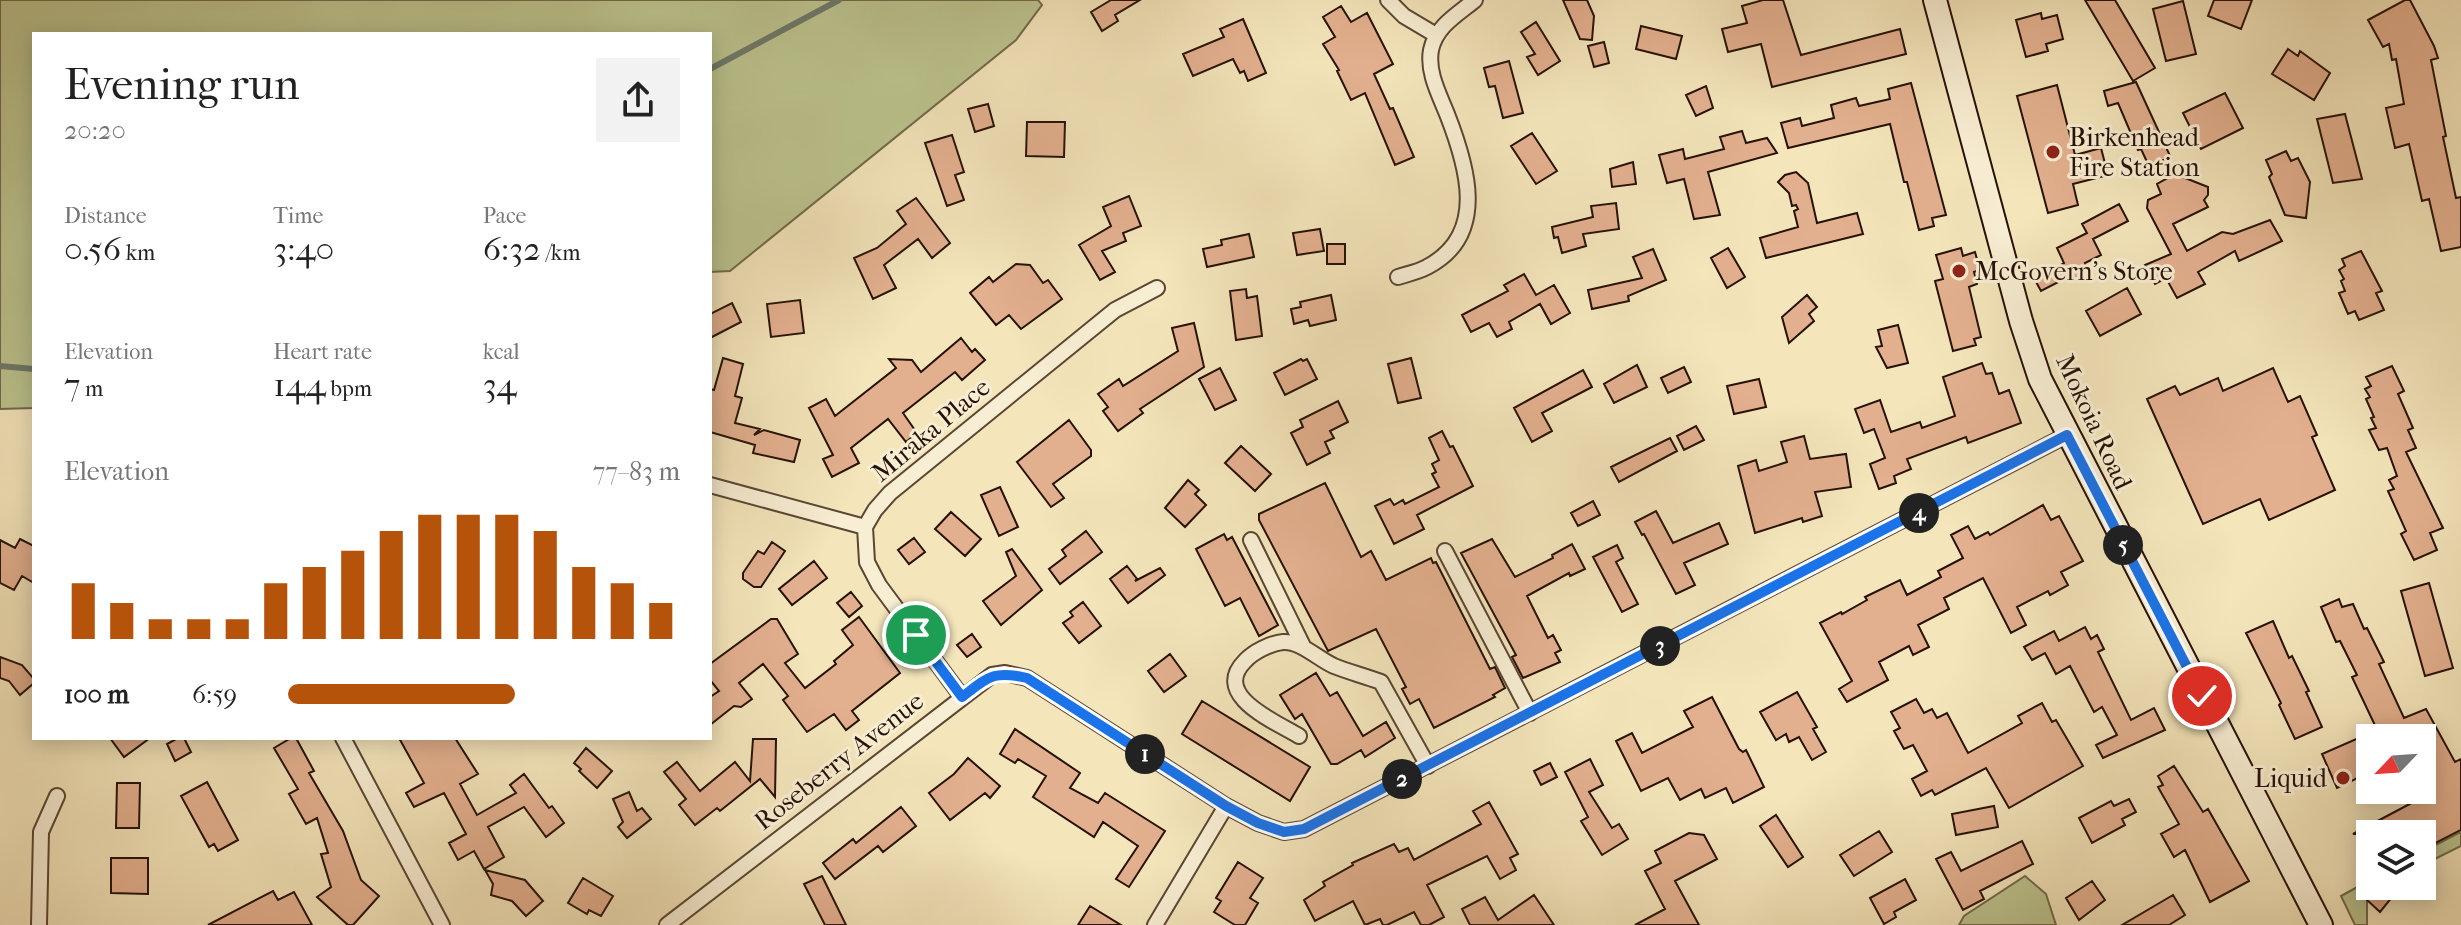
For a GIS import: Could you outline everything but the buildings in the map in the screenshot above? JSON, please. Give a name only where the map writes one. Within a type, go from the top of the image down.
[{"type":"main road","name":"Mokoia Road","points":[[1935,0],[2021,321],[2040,379],[2321,925]]},
{"type":"street","points":[[1388,0],[1404,16],[1436,35]]},
{"type":"street","points":[[1398,277],[1426,267],[1447,253],[1463,228],[1469,194],[1463,154],[1432,76],[1431,51],[1436,35],[1446,23],[1475,0]]},
{"type":"street","name":"Miraka Place","points":[[865,527],[875,510],[902,484],[1115,310],[1157,288]]},
{"type":"street","name":"Roseberry Avenue","points":[[667,925],[992,675],[1005,673],[1027,678],[1226,806],[1258,823],[1284,832],[1304,829],[2067,435]]},
{"type":"street","points":[[712,486],[865,527],[867,562],[879,585],[962,697]]},
{"type":"street","points":[[1251,540],[1304,648]]},
{"type":"street","points":[[1445,551],[1530,713]]},
{"type":"street","points":[[1299,736],[1238,696],[1233,683],[1237,670],[1246,659],[1285,642],[1304,648],[1333,666],[1381,682],[1428,766]]},
{"type":"street","points":[[344,740],[442,925]]},
{"type":"street","points":[[39,925],[41,832],[57,796]]},
{"type":"street","points":[[1155,925],[1226,806]]},
{"type":"green space","points":[[0,0],[1038,0],[1042,5],[1016,40],[730,271],[712,272],[712,32],[32,32],[32,408],[0,409]]},
{"type":"green space","points":[[2461,832],[2461,846],[2436,858],[2436,845]]},
{"type":"green space","points":[[2025,876],[2046,894],[2056,925],[1959,925],[1964,916]]},
{"type":"green space","points":[[2356,888],[2356,900],[2367,900],[2367,925],[2355,925],[2341,896]]},
{"type":"waterway","points":[[712,68],[839,0]]},
{"type":"waterway","points":[[0,366],[32,369]]},
{"type":"place","name":"Birkenhead Fire Station","points":[[2053,152]]},
{"type":"place","name":"McGovern’s Store","points":[[1959,271]]},
{"type":"place","name":"Liquid","points":[[2343,778]]},
{"type":"route","points":[[916,635],[962,697],[992,675],[1005,673],[1027,678],[1226,806],[1258,823],[1284,832],[1304,829],[2067,435],[2202,696]]}]
